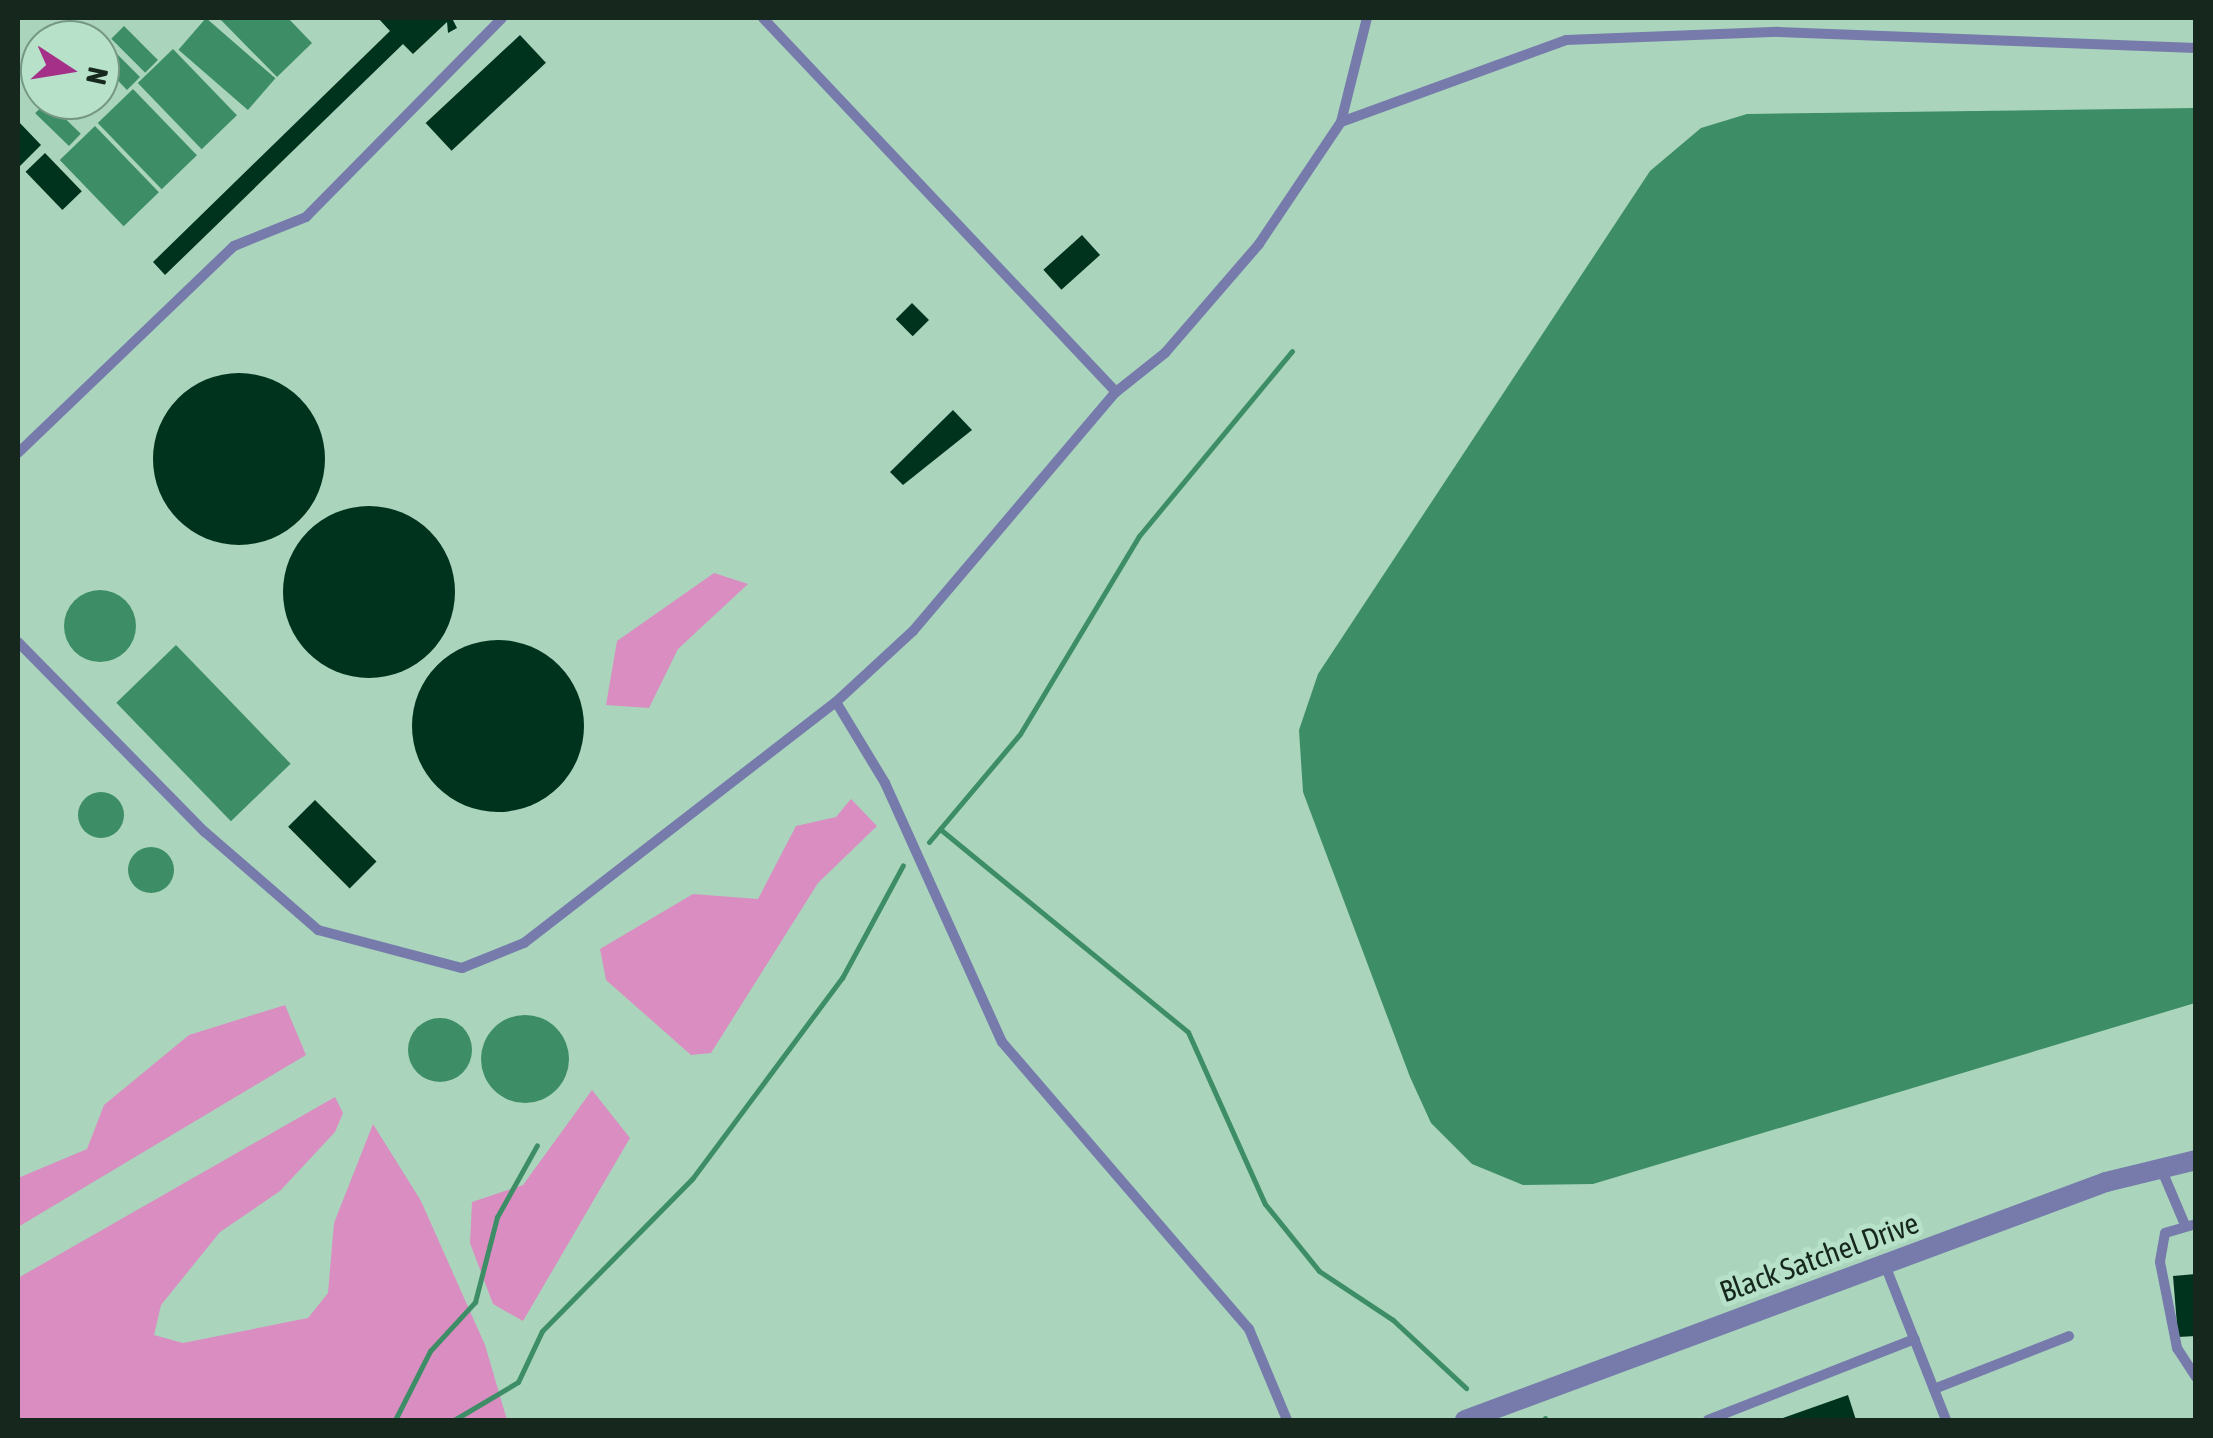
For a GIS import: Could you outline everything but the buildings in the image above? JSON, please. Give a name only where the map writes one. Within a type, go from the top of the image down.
[{"type":"street","name":"Black Satchel Drive","points":[[1465,1420],[2160,1166],[2196,1160]]},
{"type":"lane","points":[[18,453],[234,246],[306,217],[502,18]]},
{"type":"lane","points":[[763,18],[1116,392]]},
{"type":"lane","points":[[18,642],[205,832],[318,930],[462,968],[524,944],[836,702],[913,630],[1116,392],[1165,353],[1259,244],[1341,122],[1367,18]]},
{"type":"lane","points":[[1341,122],[1566,40],[1778,32],[2196,48]]},
{"type":"lane","points":[[836,702],[885,784],[1002,1042],[1249,1329],[1287,1420]]},
{"type":"lane","points":[[2160,1166],[2190,1224],[2165,1233],[2160,1262],[2178,1348],[2196,1377]]},
{"type":"lane","points":[[1885,1265],[1946,1420]]},
{"type":"lane","points":[[1934,1388],[2069,1336]]},
{"type":"lane","points":[[1708,1420],[1914,1339]]},
{"type":"shaded area","points":[[206,18],[275,78],[248,110],[178,50]]},
{"type":"shaded area","points":[[219,18],[288,18],[312,43],[277,77]]},
{"type":"shaded area","points":[[124,26],[158,60],[145,73],[120,47],[120,30]]},
{"type":"shaded area","points":[[173,49],[237,115],[202,149],[138,83]]},
{"type":"shaded area","points":[[120,57],[140,77],[127,90],[120,83]]},
{"type":"shaded area","points":[[133,89],[197,155],[162,189],[98,123],[120,120],[120,102]]},
{"type":"shaded area","points":[[2195,108],[2195,1003],[1593,1184],[1523,1185],[1472,1164],[1431,1123],[1410,1077],[1303,792],[1299,730],[1318,674],[1650,171],[1701,128],[1747,114]]},
{"type":"shaded area","points":[[42,120],[67,120],[81,134],[69,146]]},
{"type":"shaded area","points":[[95,126],[159,192],[124,226],[60,160]]},
{"type":"shaded area","points":[[714,573],[748,584],[678,649],[649,708],[606,705],[617,641]]},
{"type":"shaded area","points":[[100,590],[126,600],[136,626],[126,652],[100,662],[74,652],[64,626],[74,600]]},
{"type":"shaded area","points":[[176,645],[291,764],[231,821],[116,703]]},
{"type":"shaded area","points":[[101,792],[117,799],[124,815],[117,831],[101,838],[85,831],[78,815],[85,799]]},
{"type":"shaded area","points":[[851,799],[877,826],[818,883],[711,1053],[691,1055],[606,980],[600,949],[693,894],[758,899],[796,826],[836,817]]},
{"type":"shaded area","points":[[151,847],[167,854],[174,870],[167,886],[151,893],[135,886],[128,870],[135,854]]},
{"type":"shaded area","points":[[285,1005],[306,1055],[18,1227],[18,1178],[87,1149],[104,1105],[189,1035]]},
{"type":"shaded area","points":[[525,1015],[550,1022],[562,1034],[569,1059],[562,1084],[550,1096],[525,1103],[500,1096],[488,1084],[481,1059],[488,1034],[500,1022]]},
{"type":"shaded area","points":[[440,1018],[463,1027],[472,1050],[463,1073],[440,1082],[417,1073],[408,1050],[417,1027]]},
{"type":"shaded area","points":[[592,1090],[630,1138],[523,1321],[493,1304],[470,1243],[472,1202],[523,1185]]},
{"type":"shaded area","points":[[335,1097],[343,1113],[335,1132],[280,1191],[220,1232],[161,1305],[154,1335],[183,1343],[308,1318],[328,1293],[334,1223],[373,1124],[421,1201],[485,1345],[507,1420],[18,1420],[18,1278]]},
{"type":"waterway","points":[[929,842],[1020,734],[1139,536],[1292,351]]},
{"type":"waterway","points":[[940,829],[1188,1032],[1265,1204],[1319,1271],[1393,1320],[1466,1388]]},
{"type":"waterway","points":[[454,1420],[518,1382],[542,1331],[692,1179],[842,978],[903,865]]},
{"type":"waterway","points":[[395,1420],[430,1351],[475,1302],[497,1217],[537,1145]]}]
